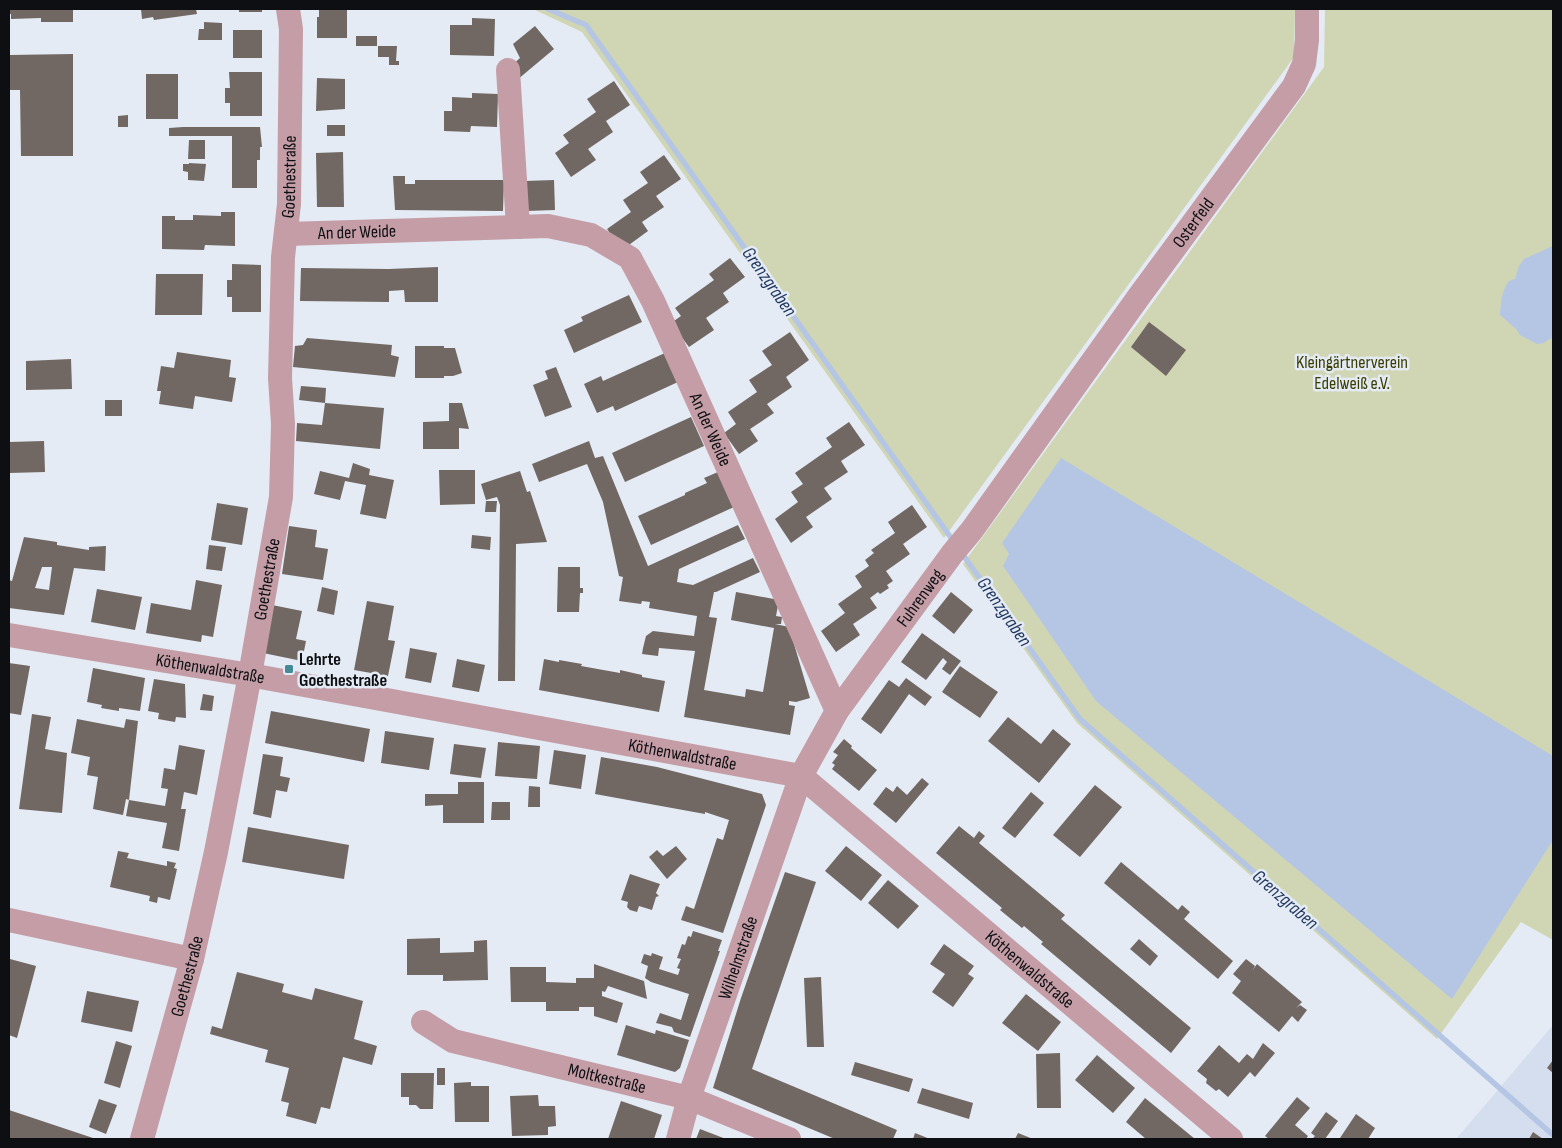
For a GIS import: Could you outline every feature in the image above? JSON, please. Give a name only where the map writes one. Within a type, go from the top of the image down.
[{"type":"street","name":"Goethestraße","points":[[142,1139],[192,959],[228,794],[281,497],[283,424],[280,360],[283,257],[289,204],[291,38],[288,9]]},
{"type":"street","name":"Osterfeld","points":[[1047,425],[1294,86],[1304,64],[1307,40],[1307,9]]},
{"type":"street","points":[[508,70],[518,227]]},
{"type":"street","name":"An der Weide","points":[[286,234],[548,226],[592,235],[630,258],[654,301],[838,711]]},
{"type":"street","name":"Fuhrenweg","points":[[800,776],[838,711],[1047,425]]},
{"type":"street","name":"Köthenwaldstraße","points":[[9,635],[250,675],[800,776],[1231,1139]]},
{"type":"street","name":"Wilhelmstraße","points":[[678,1139],[689,1098],[800,776]]},
{"type":"street","points":[[9,920],[192,959]]},
{"type":"street","name":"Moltkestraße","points":[[423,1022],[454,1041],[689,1098],[789,1139]]},
{"type":"shaded area","points":[[1553,1025],[1553,1139],[1456,1139],[1486,1104]]},
{"type":"green space","points":[[533,9],[1295,9],[1294,57],[944,538],[582,32]]},
{"type":"green space","name":"Kleingärtnerverein Edelweiß e.V.","points":[[1325,9],[1553,9],[1553,940],[1521,922],[1437,1039],[1077,723],[963,564],[1324,67]]},
{"type":"water","points":[[1553,246],[1553,338],[1544,343],[1537,344],[1520,335],[1500,315],[1501,301],[1506,285],[1509,281],[1515,279],[1519,266],[1524,259]]},
{"type":"water","points":[[1061,458],[1553,756],[1553,840],[1452,999],[1096,701],[1003,566],[1009,554],[1002,543]]},
{"type":"building","points":[[9,9],[73,9],[73,22],[41,22],[41,18],[11,19]]},
{"type":"building","points":[[141,9],[196,9],[197,14],[154,20],[153,17],[142,19]]},
{"type":"building","points":[[239,9],[262,9],[262,12],[239,12]]},
{"type":"building","points":[[319,9],[347,9],[347,38],[317,38]]},
{"type":"building","points":[[472,18],[495,19],[494,56],[450,55],[450,25],[472,25]]},
{"type":"building","points":[[204,22],[222,23],[222,40],[198,40],[199,29],[204,29]]},
{"type":"building","points":[[535,26],[554,49],[511,85],[510,67],[520,58],[513,44]]},
{"type":"building","points":[[233,30],[262,30],[262,58],[233,58]]},
{"type":"building","points":[[356,36],[377,36],[377,46],[356,46]]},
{"type":"building","points":[[378,46],[397,46],[396,61],[399,61],[399,65],[389,65],[389,57],[378,57]]},
{"type":"building","points":[[73,54],[73,156],[21,156],[20,90],[9,90],[9,55]]},
{"type":"building","points":[[229,72],[262,72],[262,116],[230,116],[230,103],[225,103],[225,88],[230,88]]},
{"type":"building","points":[[146,74],[178,74],[178,119],[146,119]]},
{"type":"building","points":[[317,78],[345,79],[345,109],[316,111]]},
{"type":"building","points":[[614,81],[630,105],[606,121],[613,132],[588,149],[596,160],[571,177],[555,153],[569,143],[563,135],[596,112],[587,99]]},
{"type":"building","points":[[472,93],[498,94],[497,127],[471,126],[470,132],[444,131],[444,111],[452,111],[452,97],[472,98]]},
{"type":"building","points":[[128,115],[128,127],[118,127],[118,116]]},
{"type":"building","points":[[327,125],[345,125],[345,136],[327,136]]},
{"type":"building","points":[[260,127],[262,147],[260,147],[260,160],[257,160],[257,188],[232,188],[232,136],[169,136],[169,128]]},
{"type":"building","points":[[189,140],[205,140],[205,159],[188,159]]},
{"type":"building","points":[[343,152],[344,207],[317,207],[316,153]]},
{"type":"building","points":[[664,155],[681,179],[656,196],[664,207],[642,222],[648,231],[622,250],[607,229],[631,212],[623,200],[648,183],[640,172]]},
{"type":"building","points":[[183,164],[206,164],[204,181],[188,180],[188,172],[183,171]]},
{"type":"building","points":[[393,176],[405,176],[405,184],[415,184],[415,180],[504,180],[503,211],[395,210]]},
{"type":"building","points":[[554,180],[555,210],[526,211],[525,181]]},
{"type":"building","points":[[221,212],[235,212],[235,246],[205,245],[204,250],[162,249],[162,216],[175,216],[175,220],[193,220],[193,215],[221,216]]},
{"type":"building","points":[[730,258],[745,277],[723,293],[729,302],[706,318],[714,330],[689,347],[671,323],[681,316],[675,308],[714,280],[709,274]]},
{"type":"building","points":[[232,264],[261,265],[261,312],[232,312],[232,297],[227,297],[227,280],[232,280]]},
{"type":"building","points":[[438,267],[438,302],[405,302],[404,290],[389,291],[389,302],[300,301],[301,268],[389,269]]},
{"type":"building","points":[[156,274],[203,274],[202,315],[155,315]]},
{"type":"building","points":[[629,295],[642,322],[574,353],[564,330],[583,321],[581,317]]},
{"type":"building","points":[[1149,322],[1186,350],[1166,376],[1131,347]]},
{"type":"building","points":[[790,332],[809,360],[786,377],[792,387],[767,404],[774,413],[750,429],[758,441],[739,454],[724,433],[736,424],[728,412],[757,392],[749,380],[772,365],[762,351]]},
{"type":"building","points":[[307,338],[392,345],[391,355],[399,357],[395,377],[293,367],[295,346],[303,345]]},
{"type":"building","points":[[415,346],[455,348],[462,373],[444,376],[444,378],[415,378]]},
{"type":"building","points":[[177,352],[231,360],[229,377],[236,378],[232,402],[195,396],[193,409],[159,404],[161,391],[157,391],[161,366],[174,368]]},
{"type":"building","points":[[665,353],[678,382],[615,411],[613,406],[597,413],[584,384],[601,376],[603,381]]},
{"type":"building","points":[[71,359],[72,389],[26,390],[26,361]]},
{"type":"building","points":[[556,367],[572,407],[545,417],[533,385],[548,379],[545,371]]},
{"type":"building","points":[[301,386],[326,388],[325,403],[299,400]]},
{"type":"building","points":[[105,400],[122,400],[122,416],[105,416]]},
{"type":"building","points":[[325,403],[384,408],[380,449],[296,441],[297,423],[322,425]]},
{"type":"building","points":[[449,403],[462,403],[469,429],[459,428],[459,449],[423,449],[423,422],[449,421]]},
{"type":"building","points":[[691,417],[704,446],[625,482],[612,453]]},
{"type":"building","points":[[849,422],[865,445],[841,461],[848,472],[824,488],[832,499],[806,517],[813,527],[791,543],[775,519],[798,502],[791,492],[803,484],[795,473],[832,447],[826,438]]},
{"type":"building","points":[[44,441],[45,472],[9,473],[9,442]]},
{"type":"building","points":[[589,441],[595,458],[603,456],[648,566],[738,525],[745,539],[679,569],[677,582],[693,585],[753,558],[760,572],[714,592],[709,617],[717,618],[704,690],[745,697],[746,689],[763,692],[774,628],[731,620],[736,592],[779,600],[776,616],[782,617],[781,624],[775,624],[789,627],[810,698],[796,702],[789,701],[789,705],[795,706],[790,735],[684,717],[695,651],[659,648],[658,656],[642,654],[646,636],[653,631],[694,636],[697,616],[649,608],[650,602],[642,601],[641,604],[619,601],[623,577],[619,576],[603,502],[587,464],[539,482],[532,464]]},
{"type":"building","points":[[353,463],[370,469],[369,475],[394,480],[386,519],[360,514],[366,485],[345,481],[340,500],[314,494],[320,471],[349,478]]},
{"type":"building","points":[[439,470],[475,470],[475,504],[440,505]]},
{"type":"building","points":[[520,471],[527,492],[530,491],[547,542],[516,544],[515,681],[498,681],[500,505],[497,497],[486,500],[481,484]]},
{"type":"building","points":[[718,472],[734,507],[651,545],[638,516],[707,483],[704,478]]},
{"type":"building","points":[[486,501],[497,501],[496,512],[485,512]]},
{"type":"building","points":[[217,503],[248,508],[242,545],[211,540]]},
{"type":"building","points":[[912,505],[927,527],[903,544],[910,554],[886,571],[893,581],[887,585],[889,588],[880,594],[878,592],[870,598],[877,608],[853,624],[860,635],[836,652],[821,631],[845,613],[838,604],[862,587],[855,576],[869,566],[865,560],[874,553],[871,550],[895,533],[888,522]]},
{"type":"building","points":[[289,526],[317,530],[315,547],[328,549],[323,580],[282,574]]},
{"type":"building","points":[[472,535],[491,537],[490,550],[471,548]]},
{"type":"building","points":[[24,537],[57,542],[57,545],[89,550],[89,547],[106,546],[105,571],[74,568],[64,615],[9,608],[9,580],[12,581]],"holes":[[[42,567],[52,567],[49,590],[35,588]]]},
{"type":"building","points":[[209,545],[226,547],[222,571],[206,569]]},
{"type":"building","points":[[558,567],[580,567],[580,588],[583,588],[583,593],[580,593],[579,612],[557,612]]},
{"type":"building","points":[[196,580],[222,585],[213,637],[202,635],[201,642],[146,633],[151,603],[191,610]]},
{"type":"building","points":[[322,587],[338,591],[334,615],[317,611]]},
{"type":"building","points":[[97,589],[142,597],[135,630],[91,622]]},
{"type":"building","points":[[951,592],[973,610],[954,634],[932,616]]},
{"type":"building","points":[[367,601],[394,606],[388,640],[395,641],[388,676],[354,670]]},
{"type":"building","points":[[272,605],[302,611],[296,639],[306,641],[302,661],[263,653]]},
{"type":"building","points":[[922,633],[961,661],[950,675],[942,669],[947,662],[943,658],[926,680],[901,662]]},
{"type":"building","points":[[410,648],[437,653],[431,683],[405,678]]},
{"type":"building","points":[[457,659],[485,665],[479,692],[452,687]]},
{"type":"building","points":[[544,659],[582,664],[581,666],[620,673],[620,670],[642,675],[642,677],[665,681],[659,712],[539,690]]},
{"type":"building","points":[[9,663],[30,666],[21,715],[9,713]]},
{"type":"building","points":[[960,666],[998,692],[980,718],[942,692]]},
{"type":"building","points":[[93,668],[145,678],[140,711],[119,708],[119,711],[101,708],[102,705],[87,702]]},
{"type":"building","points":[[906,678],[932,697],[925,706],[909,694],[881,734],[861,719],[889,680],[899,687]]},
{"type":"building","points":[[154,679],[185,684],[186,718],[176,717],[175,722],[158,719],[159,713],[148,711]]},
{"type":"building","points":[[203,694],[214,696],[212,711],[200,710]]},
{"type":"building","points":[[271,711],[370,729],[364,762],[265,743]]},
{"type":"building","points":[[32,714],[51,717],[45,749],[67,753],[62,813],[19,809]]},
{"type":"building","points":[[1008,717],[1041,744],[1053,729],[1071,744],[1039,783],[988,741]]},
{"type":"building","points":[[77,719],[124,728],[126,719],[138,721],[129,800],[126,799],[123,815],[93,809],[98,777],[87,775],[90,757],[71,753]]},
{"type":"building","points":[[385,731],[434,738],[429,770],[381,763]]},
{"type":"building","points":[[844,739],[852,746],[851,748],[877,770],[859,791],[832,769],[835,765],[832,763],[838,755],[833,752]]},
{"type":"building","points":[[498,742],[540,746],[537,779],[495,776]]},
{"type":"building","points":[[454,744],[486,748],[481,778],[450,774]]},
{"type":"building","points":[[179,745],[205,750],[197,795],[184,792],[181,809],[186,809],[179,851],[162,848],[167,823],[126,816],[129,800],[165,806],[168,789],[161,788],[164,768],[175,770]]},
{"type":"building","points":[[554,750],[586,755],[581,789],[549,784]]},
{"type":"building","points":[[263,754],[283,757],[280,776],[290,778],[287,792],[276,790],[271,818],[253,814]]},
{"type":"building","points":[[601,757],[657,767],[762,794],[766,805],[723,933],[681,920],[686,906],[694,909],[717,838],[723,840],[729,820],[705,812],[705,814],[595,794]]},
{"type":"building","points":[[922,778],[929,784],[896,823],[873,804],[886,787],[893,792],[897,786],[907,795]]},
{"type":"building","points":[[458,782],[484,782],[484,823],[443,823],[443,805],[425,806],[425,794],[458,794]]},
{"type":"building","points":[[1095,785],[1122,807],[1080,857],[1053,835]]},
{"type":"building","points":[[529,786],[540,787],[540,807],[528,807]]},
{"type":"building","points":[[1031,792],[1044,803],[1015,838],[1002,828]]},
{"type":"building","points":[[492,802],[510,802],[510,820],[491,820]]},
{"type":"building","points":[[959,826],[974,838],[979,831],[985,836],[979,843],[1065,915],[1061,919],[1191,1028],[1171,1053],[1041,944],[1043,942],[1024,926],[1022,928],[1000,910],[1002,908],[936,853]]},
{"type":"building","points":[[248,827],[349,845],[344,879],[242,862]]},
{"type":"building","points":[[676,846],[687,859],[667,879],[649,857],[657,850],[663,856]]},
{"type":"building","points":[[846,846],[882,875],[861,901],[825,871]]},
{"type":"building","points":[[118,851],[129,853],[127,858],[167,866],[167,861],[176,863],[174,868],[177,869],[170,900],[158,897],[157,903],[149,901],[150,896],[110,887]]},
{"type":"building","points":[[1121,862],[1178,910],[1182,905],[1190,912],[1184,919],[1233,961],[1218,979],[1104,883]]},
{"type":"building","points":[[785,872],[816,882],[752,1069],[897,1130],[893,1139],[835,1139],[713,1088],[741,998]]},
{"type":"building","points":[[630,874],[660,884],[656,893],[659,896],[656,897],[652,910],[639,906],[637,912],[630,910],[627,907],[628,902],[621,900]]},
{"type":"building","points":[[888,880],[919,906],[898,929],[868,903]]},
{"type":"building","points":[[693,931],[722,940],[718,951],[720,951],[690,1037],[674,1032],[672,1027],[656,1023],[660,1013],[681,1020],[689,994],[651,982],[645,978],[648,966],[641,963],[644,954],[651,956],[652,953],[663,957],[659,969],[678,975],[680,969],[677,968],[681,959],[677,958],[682,944],[685,945],[688,936],[691,937]]},
{"type":"building","points":[[440,938],[440,953],[474,952],[474,941],[487,940],[488,980],[443,981],[443,975],[407,975],[407,939]]},
{"type":"building","points":[[1139,939],[1158,956],[1150,966],[1130,949]]},
{"type":"building","points":[[944,944],[974,966],[968,974],[974,978],[953,1007],[932,992],[945,974],[930,964]]},
{"type":"building","points":[[10,959],[36,966],[17,1038],[9,1035]]},
{"type":"building","points":[[1246,959],[1255,966],[1252,971],[1257,964],[1302,1002],[1296,1008],[1300,1005],[1307,1010],[1298,1022],[1292,1016],[1279,1032],[1232,993],[1241,981],[1233,974]]},
{"type":"building","points":[[594,964],[644,981],[647,999],[608,986],[605,992],[602,991],[602,996],[623,1003],[617,1023],[594,1016],[594,1007],[579,1007],[579,1011],[546,1011],[546,1002],[511,1002],[510,967],[546,967],[546,982],[576,983],[576,978],[594,978]]},
{"type":"building","points":[[237,972],[284,984],[282,992],[312,1000],[315,988],[363,1001],[354,1039],[377,1046],[372,1065],[343,1057],[330,1109],[321,1107],[316,1124],[286,1116],[289,1103],[281,1101],[289,1068],[265,1062],[268,1050],[210,1034],[212,1026],[222,1029]]},
{"type":"building","points":[[821,977],[824,1047],[807,1047],[804,978]]},
{"type":"building","points":[[87,991],[139,1001],[132,1032],[81,1022]]},
{"type":"building","points":[[1026,994],[1061,1022],[1038,1051],[1002,1023]]},
{"type":"building","points":[[626,1025],[655,1034],[656,1030],[689,1040],[680,1068],[675,1072],[617,1055]]},
{"type":"building","points":[[116,1041],[132,1046],[120,1088],[104,1083]]},
{"type":"building","points":[[1263,1043],[1275,1053],[1255,1077],[1250,1072],[1228,1097],[1219,1089],[1216,1091],[1206,1083],[1207,1079],[1197,1071],[1219,1045],[1239,1063],[1247,1054],[1253,1059]]},
{"type":"building","points":[[1060,1053],[1061,1108],[1037,1108],[1036,1054]]},
{"type":"building","points":[[1097,1055],[1135,1088],[1113,1113],[1075,1080]]},
{"type":"building","points":[[1553,1060],[1553,1073],[1547,1068]]},
{"type":"building","points":[[855,1062],[913,1079],[909,1092],[851,1075]]},
{"type":"building","points":[[437,1068],[445,1068],[445,1085],[437,1085]]},
{"type":"building","points":[[401,1073],[434,1073],[433,1109],[420,1109],[416,1105],[409,1105],[409,1097],[401,1097]]},
{"type":"building","points":[[471,1082],[471,1086],[489,1086],[489,1122],[455,1122],[454,1083]]},
{"type":"building","points":[[922,1088],[973,1103],[969,1119],[917,1103]]},
{"type":"building","points":[[538,1095],[539,1106],[555,1106],[556,1126],[548,1127],[548,1135],[512,1136],[510,1096]]},
{"type":"building","points":[[1297,1097],[1310,1108],[1295,1125],[1308,1136],[1306,1139],[1269,1139],[1265,1136]]},
{"type":"building","points":[[1145,1098],[1195,1139],[1146,1139],[1126,1122]]},
{"type":"building","points":[[99,1099],[117,1105],[106,1134],[89,1127]]},
{"type":"building","points":[[621,1101],[662,1115],[654,1139],[608,1139]]},
{"type":"building","points":[[9,1110],[96,1139],[9,1139]]},
{"type":"building","points":[[1326,1112],[1338,1121],[1325,1139],[1312,1139],[1315,1136],[1311,1133]]},
{"type":"building","points":[[1356,1114],[1375,1128],[1368,1139],[1340,1138]]},
{"type":"building","points":[[700,1129],[726,1139],[696,1139]]},
{"type":"building","points":[[1533,1132],[1543,1139],[1529,1139]]},
{"type":"building","points":[[915,1133],[930,1139],[913,1139]]},
{"type":"building","points":[[1018,1133],[1033,1139],[1015,1139]]},
{"type":"waterway","name":"Grenzgraben","points":[[548,9],[586,25],[954,542]]},
{"type":"waterway","name":"Grenzgraben","points":[[961,552],[1080,719],[1553,1135]]},
{"type":"place","name":"Lehrte Goethestraße","points":[[289,669]]}]
